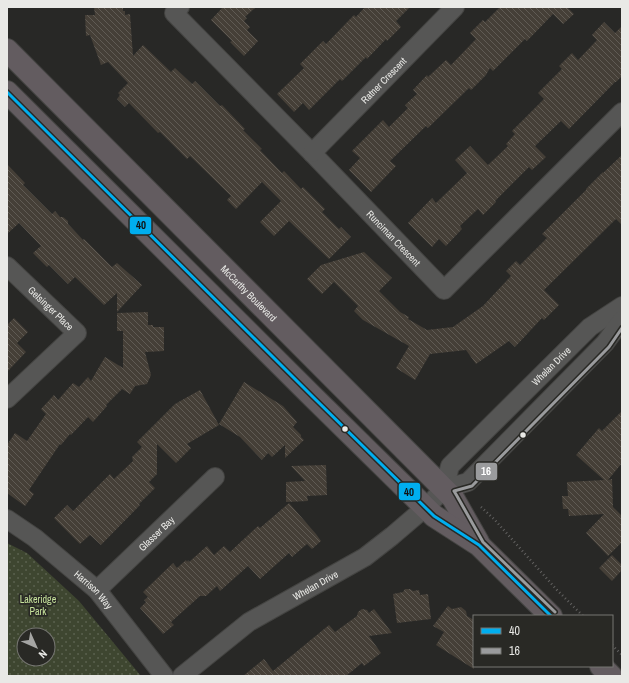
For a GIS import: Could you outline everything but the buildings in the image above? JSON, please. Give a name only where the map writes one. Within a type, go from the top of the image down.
[{"type":"main road","name":"McCarthy Boulevard","points":[[7,50],[448,493],[479,544]]},
{"type":"main road","name":"McCarthy Boulevard","points":[[7,92],[434,516],[479,544],[550,615]]},
{"type":"main road","points":[[602,667],[611,676]]},
{"type":"street","name":"Runciman Crescent","points":[[180,7],[174,13],[444,290],[622,112]]},
{"type":"street","name":"Ratner Crescent","points":[[312,153],[455,7]]},
{"type":"street","name":"Gelsinger Place","points":[[7,266],[77,333],[7,399]]},
{"type":"street","name":"Whelan Drive","points":[[182,676],[249,622],[365,557],[426,508],[448,493],[450,466],[590,327],[622,306]]},
{"type":"street","points":[[448,493],[468,482],[604,343],[622,320]]},
{"type":"street","name":"Glasser Bay","points":[[97,590],[215,477]]},
{"type":"street","name":"Harrison Way","points":[[7,519],[35,538],[97,590],[164,676]]},
{"type":"path","points":[[448,493],[478,504],[494,519],[557,590],[582,615]]},
{"type":"path","points":[[613,646],[622,655]]},
{"type":"green space","name":"Lakeridge Park","points":[[7,543],[27,553],[79,601],[141,676],[7,676]]},
{"type":"transit line","name":"40","points":[[7,92],[434,516],[479,545],[550,615]]},
{"type":"transit line","name":"16","points":[[555,612],[483,542],[454,491],[472,486],[609,347],[622,328]]}]
